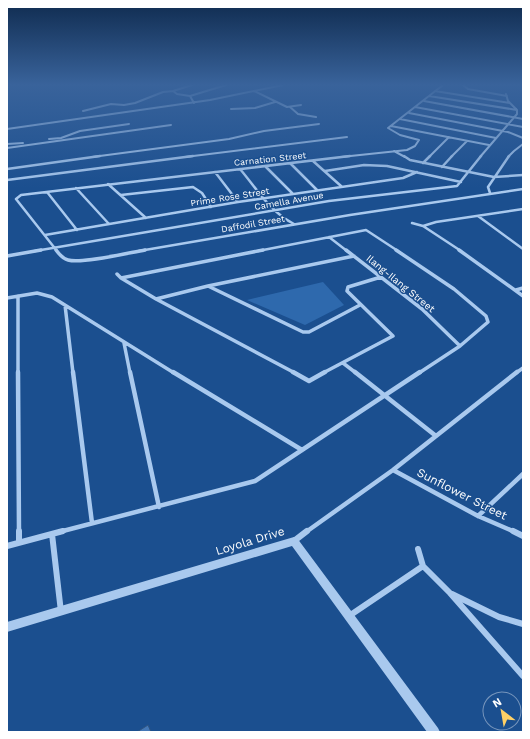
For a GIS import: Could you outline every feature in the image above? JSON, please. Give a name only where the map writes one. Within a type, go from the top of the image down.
[{"type":"street","points":[[7,129],[75,119]]},
{"type":"street","points":[[391,126],[399,119]]},
{"type":"street","points":[[402,119],[496,138]]},
{"type":"street","points":[[443,119],[502,131],[523,138]]},
{"type":"street","points":[[484,119],[523,127]]},
{"type":"street","points":[[325,171],[374,165],[394,167],[461,182],[489,146],[513,119]]},
{"type":"street","points":[[7,144],[62,138],[80,131],[129,124]]},
{"type":"street","points":[[7,169],[233,139],[264,131],[318,124]]},
{"type":"street","points":[[7,148],[171,125]]},
{"type":"street","points":[[391,126],[489,146]]},
{"type":"street","name":"Carnation Street","points":[[17,197],[108,184],[408,150],[419,141],[388,130],[391,126]]},
{"type":"street","points":[[7,180],[347,137]]},
{"type":"street","points":[[423,163],[449,137]]},
{"type":"street","points":[[442,167],[467,141]]},
{"type":"street","points":[[490,193],[488,187],[494,177],[516,147],[523,144]]},
{"type":"street","points":[[394,151],[405,158],[423,163],[494,177],[523,175]]},
{"type":"street","points":[[313,161],[341,186]]},
{"type":"street","points":[[290,163],[317,190]]},
{"type":"street","points":[[266,166],[293,194]]},
{"type":"street","points":[[240,169],[274,210],[286,220],[294,224]]},
{"type":"street","points":[[215,172],[238,202]]},
{"type":"street","name":"Prime Rose Street","points":[[44,235],[238,202],[403,178],[417,172]]},
{"type":"street","name":"Camella Avenue","points":[[7,256],[329,201],[453,187],[461,182]]},
{"type":"street","points":[[108,184],[146,218]]},
{"type":"street","points":[[121,195],[193,187],[202,192],[211,207]]},
{"type":"street","points":[[76,188],[109,224]]},
{"type":"street","name":"Daffodil Street","points":[[17,197],[16,199],[53,248],[65,259],[73,261],[294,224],[523,189]]},
{"type":"street","points":[[47,192],[77,230]]},
{"type":"street","points":[[423,226],[436,222],[523,209]]},
{"type":"street","points":[[519,210],[523,213]]},
{"type":"street","points":[[477,216],[523,249]]},
{"type":"street","points":[[412,223],[423,226],[471,258],[523,296]]},
{"type":"street","points":[[7,546],[92,522],[159,507],[255,481],[460,346],[488,322],[488,319],[454,289],[366,230],[119,276],[156,299],[306,380],[313,380],[393,336],[360,305],[346,289],[348,287],[381,277]]},
{"type":"street","name":"Ilang-Ilang Street","points":[[329,237],[422,309],[460,346]]},
{"type":"street","points":[[156,299],[208,286],[354,256]]},
{"type":"street","points":[[208,286],[306,332],[360,305]]},
{"type":"street","points":[[516,290],[523,288]]},
{"type":"street","points":[[7,298],[37,293],[45,294],[302,450]]},
{"type":"street","points":[[18,296],[19,542]]},
{"type":"street","points":[[65,305],[92,522]]},
{"type":"street","points":[[124,343],[159,507]]},
{"type":"street","points":[[343,363],[436,436]]},
{"type":"street","name":"Loyola Drive","points":[[7,627],[294,541],[393,470],[523,368]]},
{"type":"street","name":"Sunflower Street","points":[[393,470],[478,516],[523,536]]},
{"type":"street","points":[[478,516],[523,474]]},
{"type":"street","points":[[52,534],[61,612]]},
{"type":"street","points":[[294,541],[434,732]]},
{"type":"street","points":[[418,549],[423,566],[450,593],[523,676]]},
{"type":"street","points":[[349,616],[423,566]]},
{"type":"street","points":[[450,593],[498,617],[523,624]]},
{"type":"shaded area","points":[[323,282],[344,305],[305,325],[247,300]]},
{"type":"building","points":[[148,725],[151,732],[137,732]]}]
